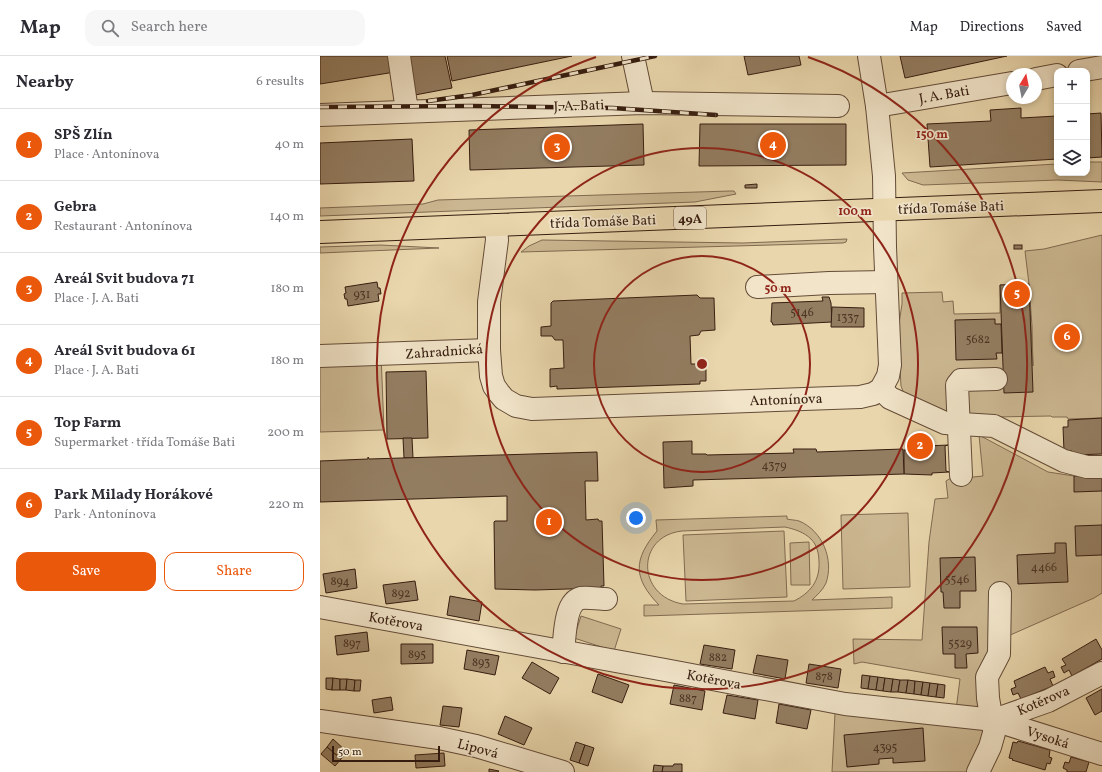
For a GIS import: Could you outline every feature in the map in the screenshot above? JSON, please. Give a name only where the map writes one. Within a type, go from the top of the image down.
[{"type":"main road","name":"třída Tomáše Bati","points":[[320,232],[1102,202]]},
{"type":"street","points":[[399,56],[407,111]]},
{"type":"street","points":[[633,56],[643,103]]},
{"type":"street","points":[[869,56],[877,106],[884,176],[886,282],[890,366],[888,376],[881,389],[890,398],[945,423],[994,426],[1064,461],[1087,467],[1102,467]]},
{"type":"street","points":[[1090,69],[1102,67]]},
{"type":"street","points":[[1042,78],[1054,76]]},
{"type":"street","name":"J. A. Bati","points":[[877,106],[1006,84]]},
{"type":"street","name":"J. A. Bati","points":[[320,115],[643,103],[838,106]]},
{"type":"street","name":"Zahradnická","points":[[320,356],[489,350],[489,302],[497,240],[496,225]]},
{"type":"street","points":[[757,287],[886,282]]},
{"type":"street","name":"Antonínova","points":[[489,350],[491,376],[496,389],[504,399],[516,406],[524,408],[593,407],[860,397],[874,394],[881,389]]},
{"type":"street","points":[[961,475],[957,385],[961,380],[996,379]]},
{"type":"street","points":[[978,772],[990,747],[994,733],[994,720],[990,710],[988,698],[987,677],[999,654],[1000,593]]},
{"type":"street","points":[[563,652],[570,606],[581,598],[606,599]]},
{"type":"street","name":"Kotěrova","points":[[320,607],[845,704],[994,720],[1048,701],[1102,673]]},
{"type":"street","name":"Vysoká","points":[[994,720],[1102,754]]},
{"type":"street","name":"Lipová","points":[[320,722],[439,738],[476,746],[563,772]]},
{"type":"shaded area","points":[[1090,162],[1102,162],[1102,182],[1058,180],[923,185],[908,180],[902,173],[1054,164],[1054,176],[1090,176]]},
{"type":"shaded area","points":[[734,191],[736,194],[695,202],[320,216],[320,208],[423,204],[438,200]]},
{"type":"shaded area","points":[[1102,235],[1102,418],[1068,419],[1067,417],[1051,416],[994,417],[941,414],[906,399],[901,386],[898,330],[902,293],[942,292],[943,302],[953,301],[954,314],[1000,313],[1000,285],[1029,284],[1025,251],[1044,249]],"holes":[[[1029,285],[1032,326],[1033,364]]]},
{"type":"shaded area","points":[[847,239],[846,242],[843,243],[521,252],[529,246],[542,240],[743,243]]},
{"type":"shaded area","points":[[380,245],[439,248],[320,253],[320,247]]},
{"type":"shaded area","points":[[381,354],[384,430],[320,432],[320,356]]},
{"type":"shaded area","points":[[979,435],[1048,472],[1074,476],[1102,475],[1102,593],[1094,598],[999,640],[978,712],[956,710],[960,679],[862,662],[854,664],[853,639],[922,640],[929,542],[935,499],[948,498],[946,481],[954,476],[954,479],[983,476]]},
{"type":"shaded area","points":[[908,513],[910,587],[843,589],[841,515]]},
{"type":"shaded area","points":[[787,516],[787,519],[799,521],[814,532],[820,539],[827,556],[829,565],[826,583],[822,590],[812,600],[892,597],[892,608],[644,616],[644,605],[659,605],[644,586],[639,569],[640,560],[644,551],[649,541],[657,531],[656,520]],"holes":[[[785,527],[802,533],[811,539],[816,547],[819,559],[819,569],[816,581],[805,594],[794,601],[683,604],[668,599],[657,590],[650,579],[648,566],[650,554],[656,543],[667,535],[682,531]]]},
{"type":"shaded area","points":[[784,531],[787,597],[686,601],[683,535]]},
{"type":"shaded area","points":[[809,542],[810,585],[791,585],[790,543]]},
{"type":"shaded area","points":[[581,616],[621,629],[614,651],[574,638]]},
{"type":"shaded area","points":[[835,713],[983,727],[982,741],[968,772],[832,772]]},
{"type":"building","points":[[320,56],[392,56],[395,72],[320,84]]},
{"type":"building","points":[[407,56],[445,56],[452,88],[415,95]]},
{"type":"building","points":[[447,56],[572,56],[452,81]]},
{"type":"building","points":[[744,56],[799,56],[801,65],[748,75]]},
{"type":"building","points":[[900,56],[1007,56],[905,78]]},
{"type":"building","points":[[1021,108],[1021,118],[1054,116],[1054,159],[930,167],[927,124],[991,121],[990,110]]},
{"type":"building","points":[[1101,113],[1102,157],[1090,158],[1090,114]]},
{"type":"building","points":[[643,124],[644,165],[470,170],[469,130]]},
{"type":"building","points":[[700,124],[846,124],[846,165],[699,166]]},
{"type":"building","points":[[412,139],[414,181],[320,184],[320,143]]},
{"type":"building","points":[[757,184],[757,188],[745,188],[745,185]]},
{"type":"building","points":[[1014,245],[1022,245],[1022,249],[1014,249]]},
{"type":"building","points":[[377,282],[381,294],[378,294],[379,301],[348,306],[347,299],[345,299],[344,294],[346,293],[345,287]]},
{"type":"building","points":[[1029,284],[1033,392],[1004,393],[1000,285]]},
{"type":"building","points":[[697,295],[700,298],[714,298],[715,330],[701,331],[699,335],[690,336],[691,364],[706,364],[706,381],[700,381],[700,384],[557,389],[557,386],[550,387],[550,369],[564,368],[563,340],[555,340],[552,336],[541,336],[541,327],[551,326],[551,303],[553,301]]},
{"type":"building","points":[[822,297],[829,297],[831,303],[832,322],[773,325],[771,322],[772,303],[823,301]]},
{"type":"building","points":[[832,307],[864,308],[864,327],[831,327]]},
{"type":"building","points":[[995,319],[995,324],[1001,324],[1002,353],[996,353],[997,359],[956,360],[955,320]]},
{"type":"building","points":[[426,371],[428,438],[387,439],[386,372]]},
{"type":"building","points":[[1102,418],[1102,454],[1072,455],[1072,451],[1064,451],[1063,427],[1068,427],[1068,420]]},
{"type":"building","points":[[919,437],[927,439],[927,446],[948,445],[945,446],[946,471],[949,472],[932,473],[932,475],[904,474],[904,450],[906,450],[909,446],[913,450],[916,446],[912,443],[913,439]]},
{"type":"building","points":[[403,438],[412,438],[413,458],[404,458]]},
{"type":"building","points":[[692,441],[692,454],[707,455],[794,453],[793,449],[816,449],[817,452],[903,449],[904,474],[693,480],[693,486],[664,488],[663,442]]},
{"type":"building","points":[[597,452],[598,481],[585,481],[586,520],[598,519],[599,521],[602,521],[604,586],[601,586],[601,588],[535,590],[495,589],[494,522],[507,521],[507,496],[320,502],[320,461],[368,459],[368,457],[369,459]]},
{"type":"building","points":[[1102,475],[1102,491],[1074,492],[1074,476]]},
{"type":"building","points":[[1102,525],[1102,555],[1076,556],[1075,526]]},
{"type":"building","points":[[1055,543],[1066,543],[1068,582],[1018,584],[1017,555],[1055,553]]},
{"type":"building","points":[[975,557],[976,591],[960,591],[960,608],[944,608],[943,592],[941,592],[940,558]]},
{"type":"building","points":[[355,569],[357,588],[326,593],[323,574]]},
{"type":"building","points":[[415,581],[418,600],[386,604],[383,585]]},
{"type":"building","points":[[450,596],[482,602],[479,621],[447,615]]},
{"type":"building","points":[[942,627],[977,627],[978,653],[966,654],[967,668],[955,668],[955,654],[943,654]]},
{"type":"building","points":[[367,632],[369,651],[337,655],[335,636]]},
{"type":"building","points":[[1096,639],[1102,650],[1102,659],[1072,676],[1069,670],[1064,673],[1061,667],[1066,665],[1062,659]]},
{"type":"building","points":[[401,644],[433,644],[433,663],[401,664]]},
{"type":"building","points":[[704,645],[735,650],[732,669],[700,664]]},
{"type":"building","points":[[467,650],[499,656],[495,675],[464,669]]},
{"type":"building","points":[[757,655],[788,660],[785,679],[753,673]]},
{"type":"building","points":[[532,662],[559,678],[550,694],[522,678]]},
{"type":"building","points":[[809,664],[841,669],[838,688],[806,683]]},
{"type":"building","points":[[1045,667],[1048,673],[1053,671],[1055,677],[1050,679],[1053,686],[1021,699],[1018,693],[1013,695],[1011,689],[1016,687],[1014,681]]},
{"type":"building","points":[[598,674],[629,685],[622,703],[592,692]]},
{"type":"building","points":[[862,675],[870,676],[868,689],[861,688]]},
{"type":"building","points":[[870,676],[878,677],[876,690],[868,689]]},
{"type":"building","points":[[878,677],[885,678],[883,691],[876,690]]},
{"type":"building","points":[[326,678],[333,678],[332,690],[326,689]]},
{"type":"building","points":[[333,678],[340,679],[340,690],[332,690]]},
{"type":"building","points":[[885,678],[893,679],[891,692],[883,691]]},
{"type":"building","points":[[340,679],[347,679],[346,690],[340,690]]},
{"type":"building","points":[[347,679],[355,680],[354,691],[346,690]]},
{"type":"building","points":[[893,679],[900,680],[898,692],[891,692]]},
{"type":"building","points":[[355,680],[361,680],[360,691],[354,691]]},
{"type":"building","points":[[900,680],[908,680],[906,693],[898,692]]},
{"type":"building","points":[[908,680],[915,681],[914,694],[906,693]]},
{"type":"building","points":[[915,681],[923,682],[921,695],[914,694]]},
{"type":"building","points":[[923,682],[930,683],[928,696],[921,695]]},
{"type":"building","points":[[930,683],[938,684],[936,697],[928,696]]},
{"type":"building","points":[[938,684],[945,685],[944,698],[936,697]]},
{"type":"building","points":[[674,685],[705,691],[702,710],[670,704]]},
{"type":"building","points":[[1102,689],[1102,711],[1095,715],[1086,698]]},
{"type":"building","points":[[727,695],[758,700],[755,719],[723,713]]},
{"type":"building","points":[[391,697],[393,710],[374,713],[372,700]]},
{"type":"building","points":[[779,704],[811,710],[807,729],[776,723]]},
{"type":"building","points":[[443,706],[462,708],[459,727],[440,725]]},
{"type":"building","points":[[505,716],[532,728],[524,745],[498,734]]},
{"type":"building","points":[[923,728],[925,761],[893,763],[893,758],[879,759],[879,764],[847,767],[844,735]]},
{"type":"building","points":[[333,739],[347,752],[341,759],[327,747]]},
{"type":"building","points":[[1018,741],[1050,750],[1049,757],[1052,758],[1050,764],[1047,763],[1045,770],[1009,758],[1013,742],[1017,743]]},
{"type":"building","points":[[576,742],[585,745],[579,763],[570,760]]},
{"type":"building","points":[[585,745],[594,748],[588,766],[579,763]]},
{"type":"building","points":[[327,747],[341,759],[335,766],[321,754]]},
{"type":"building","points":[[444,753],[445,766],[416,768],[415,755]]},
{"type":"building","points":[[1071,757],[1089,762],[1086,772],[1067,772],[1067,770],[1063,768],[1065,762],[1069,763]]},
{"type":"building","points":[[674,764],[682,764],[682,772],[662,772],[663,766],[673,766]]},
{"type":"building","points":[[654,765],[663,766],[662,772],[653,772]]},
{"type":"building","points":[[489,769],[499,771],[489,772]]},
{"type":"railway","points":[[428,101],[472,95],[655,56]]},
{"type":"railway","points":[[320,107],[472,106],[613,108],[716,115]]},
{"type":"place","name":"Areál Svit budova 61","points":[[773,145]]},
{"type":"place","name":"Areál Svit budova 71","points":[[557,147]]},
{"type":"place","name":"Top Farm","points":[[1017,294]]},
{"type":"place","name":"Park Milady Horákové","points":[[1067,337]]},
{"type":"place","name":"Gebra","points":[[920,446]]},
{"type":"place","name":"SPŠ Zlín","points":[[549,522]]}]
